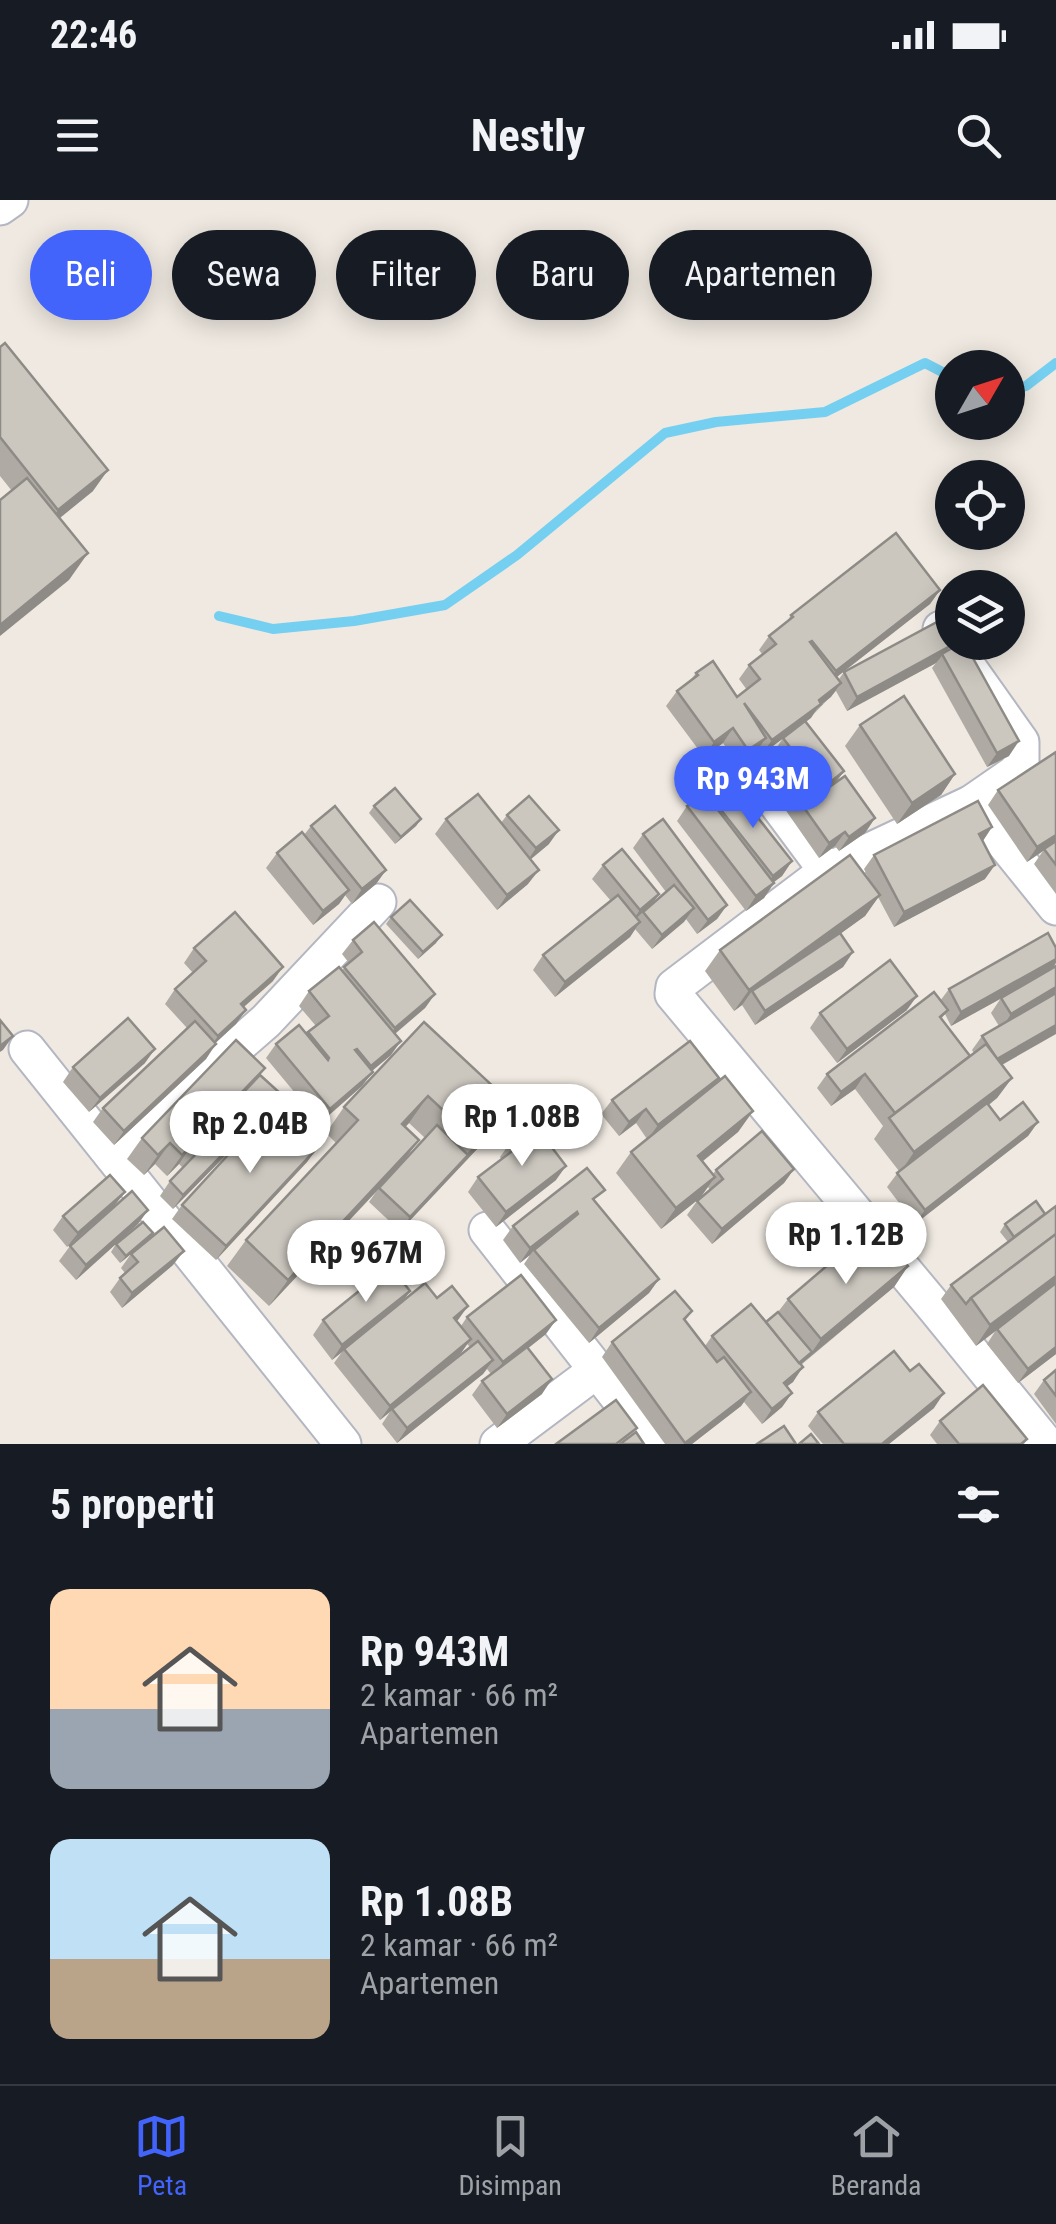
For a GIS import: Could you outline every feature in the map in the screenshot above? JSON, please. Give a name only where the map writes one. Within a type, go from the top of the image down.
[{"type":"street","points":[[0,207],[10,200]]},
{"type":"street","points":[[963,660],[1020,742],[1021,770],[972,803],[828,871],[674,987],[674,994],[1046,1444]]},
{"type":"street","points":[[745,761],[828,871]]},
{"type":"street","points":[[972,803],[1056,907]]},
{"type":"street","points":[[112,1155],[266,1021],[378,902]]},
{"type":"street","points":[[27,1049],[344,1444]]},
{"type":"street","points":[[487,1230],[655,1444]]},
{"type":"street","points":[[498,1444],[597,1370]]},
{"type":"building","points":[[5,343],[108,470],[58,510],[0,437],[0,347]]},
{"type":"building","points":[[27,478],[88,553],[0,625],[0,500]]},
{"type":"building","points":[[896,533],[935,584],[935,594],[836,671],[810,642],[841,683],[819,700],[821,704],[772,740],[744,703],[766,738],[748,750],[733,728],[714,742],[677,691],[713,661],[737,697],[760,679],[749,665],[776,644],[769,636]]},
{"type":"building","points":[[935,623],[935,654],[857,697],[844,672]]},
{"type":"building","points":[[945,660],[974,660],[1019,741],[997,753]]},
{"type":"building","points":[[904,696],[955,774],[912,803],[860,725]]},
{"type":"building","points":[[805,721],[844,771],[822,789],[783,738]]},
{"type":"building","points":[[1056,752],[1056,835],[1037,847],[998,790]]},
{"type":"building","points":[[798,768],[818,795],[845,776],[875,818],[849,837],[845,832],[829,843],[783,778]]},
{"type":"building","points":[[733,786],[792,861],[773,876],[714,801]]},
{"type":"building","points":[[395,788],[421,819],[401,837],[374,806]]},
{"type":"building","points":[[705,793],[774,883],[756,896],[687,806]]},
{"type":"building","points":[[478,794],[539,870],[507,895],[446,819]]},
{"type":"building","points":[[529,796],[559,830],[536,848],[507,815]]},
{"type":"building","points":[[978,801],[992,827],[979,834],[995,865],[904,912],[874,855]]},
{"type":"building","points":[[335,806],[386,870],[362,889],[311,826]]},
{"type":"building","points":[[663,819],[727,905],[708,920],[643,834]]},
{"type":"building","points":[[302,832],[349,890],[323,911],[277,853]]},
{"type":"building","points":[[1056,841],[1056,865],[1044,849]]},
{"type":"building","points":[[622,849],[659,894],[640,910],[603,865]]},
{"type":"building","points":[[850,855],[880,895],[749,990],[720,950]]},
{"type":"building","points":[[674,885],[694,908],[662,935],[643,912]]},
{"type":"building","points":[[618,895],[640,922],[565,982],[543,955]]},
{"type":"building","points":[[410,900],[442,935],[423,952],[391,917]]},
{"type":"building","points":[[235,912],[283,967],[241,1004],[246,1010],[218,1036],[175,989],[206,961],[194,948]]},
{"type":"building","points":[[374,922],[435,994],[395,1028],[344,967],[362,952],[353,940]]},
{"type":"building","points":[[840,933],[853,952],[765,1011],[752,991]]},
{"type":"building","points":[[1048,933],[1056,948],[1056,959],[961,1012],[949,989]]},
{"type":"building","points":[[890,960],[917,996],[847,1049],[820,1013]]},
{"type":"building","points":[[1056,966],[1056,987],[1011,1014],[1001,998]]},
{"type":"building","points":[[339,967],[401,1041],[371,1066],[355,1050],[373,1072],[330,1109],[276,1044],[299,1025],[328,1060],[308,1032],[329,1016],[309,991]]},
{"type":"building","points":[[934,992],[948,1010],[940,1017],[970,1056],[895,1113],[865,1074],[841,1092],[827,1074]]},
{"type":"building","points":[[1056,993],[1056,1025],[997,1059],[982,1036]]},
{"type":"building","points":[[128,1018],[155,1049],[100,1098],[73,1067]]},
{"type":"building","points":[[0,1020],[13,1036],[0,1046]]},
{"type":"building","points":[[195,1021],[216,1044],[124,1131],[103,1108]]},
{"type":"building","points":[[424,1022],[512,1104],[477,1142],[428,1096],[402,1124],[419,1140],[288,1280],[246,1240],[358,1120],[344,1107]]},
{"type":"building","points":[[236,1040],[265,1068],[182,1155],[170,1143],[158,1155],[142,1138]]},
{"type":"building","points":[[690,1041],[719,1078],[658,1125],[646,1109],[629,1122],[612,1100]]},
{"type":"building","points":[[986,1044],[1012,1078],[914,1152],[889,1118]]},
{"type":"building","points":[[260,1075],[281,1094],[183,1195],[170,1181],[195,1155],[189,1149]]},
{"type":"building","points":[[725,1076],[753,1111],[698,1156],[715,1177],[676,1208],[631,1152]]},
{"type":"building","points":[[1023,1102],[1038,1122],[925,1210],[897,1173],[987,1103],[1000,1120]]},
{"type":"building","points":[[273,1106],[317,1148],[226,1246],[182,1205]]},
{"type":"building","points":[[534,1124],[566,1166],[506,1212],[478,1177],[515,1149],[510,1143]]},
{"type":"building","points":[[437,1125],[468,1155],[410,1217],[379,1188]]},
{"type":"building","points":[[762,1131],[794,1169],[722,1229],[697,1201],[723,1179],[716,1170]]},
{"type":"building","points":[[587,1168],[605,1190],[593,1199],[659,1279],[599,1328],[534,1250],[577,1212],[530,1248],[513,1226]]},
{"type":"building","points":[[110,1175],[125,1192],[78,1233],[63,1216]]},
{"type":"building","points":[[132,1191],[148,1210],[86,1265],[70,1246]]},
{"type":"building","points":[[1036,1201],[1045,1214],[1014,1237],[1005,1224]]},
{"type":"building","points":[[1056,1206],[1056,1234],[966,1304],[951,1285]]},
{"type":"building","points":[[143,1222],[153,1233],[126,1256],[116,1244]]},
{"type":"building","points":[[164,1227],[184,1251],[132,1293],[120,1278],[138,1262],[131,1254]]},
{"type":"building","points":[[1056,1234],[1056,1276],[990,1325],[971,1298]]},
{"type":"building","points":[[885,1238],[908,1266],[821,1339],[788,1299],[843,1252],[853,1265]]},
{"type":"building","points":[[390,1266],[410,1291],[342,1345],[323,1320]]},
{"type":"building","points":[[521,1275],[556,1320],[503,1362],[467,1317]]},
{"type":"building","points":[[425,1283],[437,1298],[452,1286],[468,1306],[454,1318],[471,1339],[390,1406],[344,1349]]},
{"type":"building","points":[[1056,1283],[1056,1347],[1028,1369],[997,1329]]},
{"type":"building","points":[[675,1291],[692,1311],[684,1319],[717,1362],[724,1357],[751,1392],[685,1443],[612,1342]]},
{"type":"building","points":[[751,1304],[803,1367],[784,1383],[792,1393],[772,1409],[712,1336]]},
{"type":"building","points":[[778,1312],[812,1352],[799,1363],[766,1322]]},
{"type":"building","points":[[478,1341],[493,1360],[407,1428],[392,1409]]},
{"type":"building","points":[[527,1347],[552,1379],[507,1414],[482,1381]]},
{"type":"building","points":[[894,1351],[910,1371],[919,1364],[944,1393],[882,1444],[844,1444],[818,1412]]},
{"type":"building","points":[[1056,1370],[1056,1396],[1044,1380]]},
{"type":"building","points":[[983,1385],[1027,1439],[1021,1444],[959,1444],[940,1421]]},
{"type":"building","points":[[616,1400],[637,1428],[616,1444],[556,1444]]},
{"type":"building","points":[[784,1426],[796,1444],[757,1444]]},
{"type":"building","points":[[636,1432],[644,1444],[620,1444]]},
{"type":"building","points":[[811,1434],[819,1444],[799,1444]]},
{"type":"waterway","points":[[219,616],[273,629],[354,621],[445,605],[517,555],[665,433],[716,422],[825,412],[925,363],[935,368]]},
{"type":"waterway","points":[[1025,386],[1056,363]]}]
